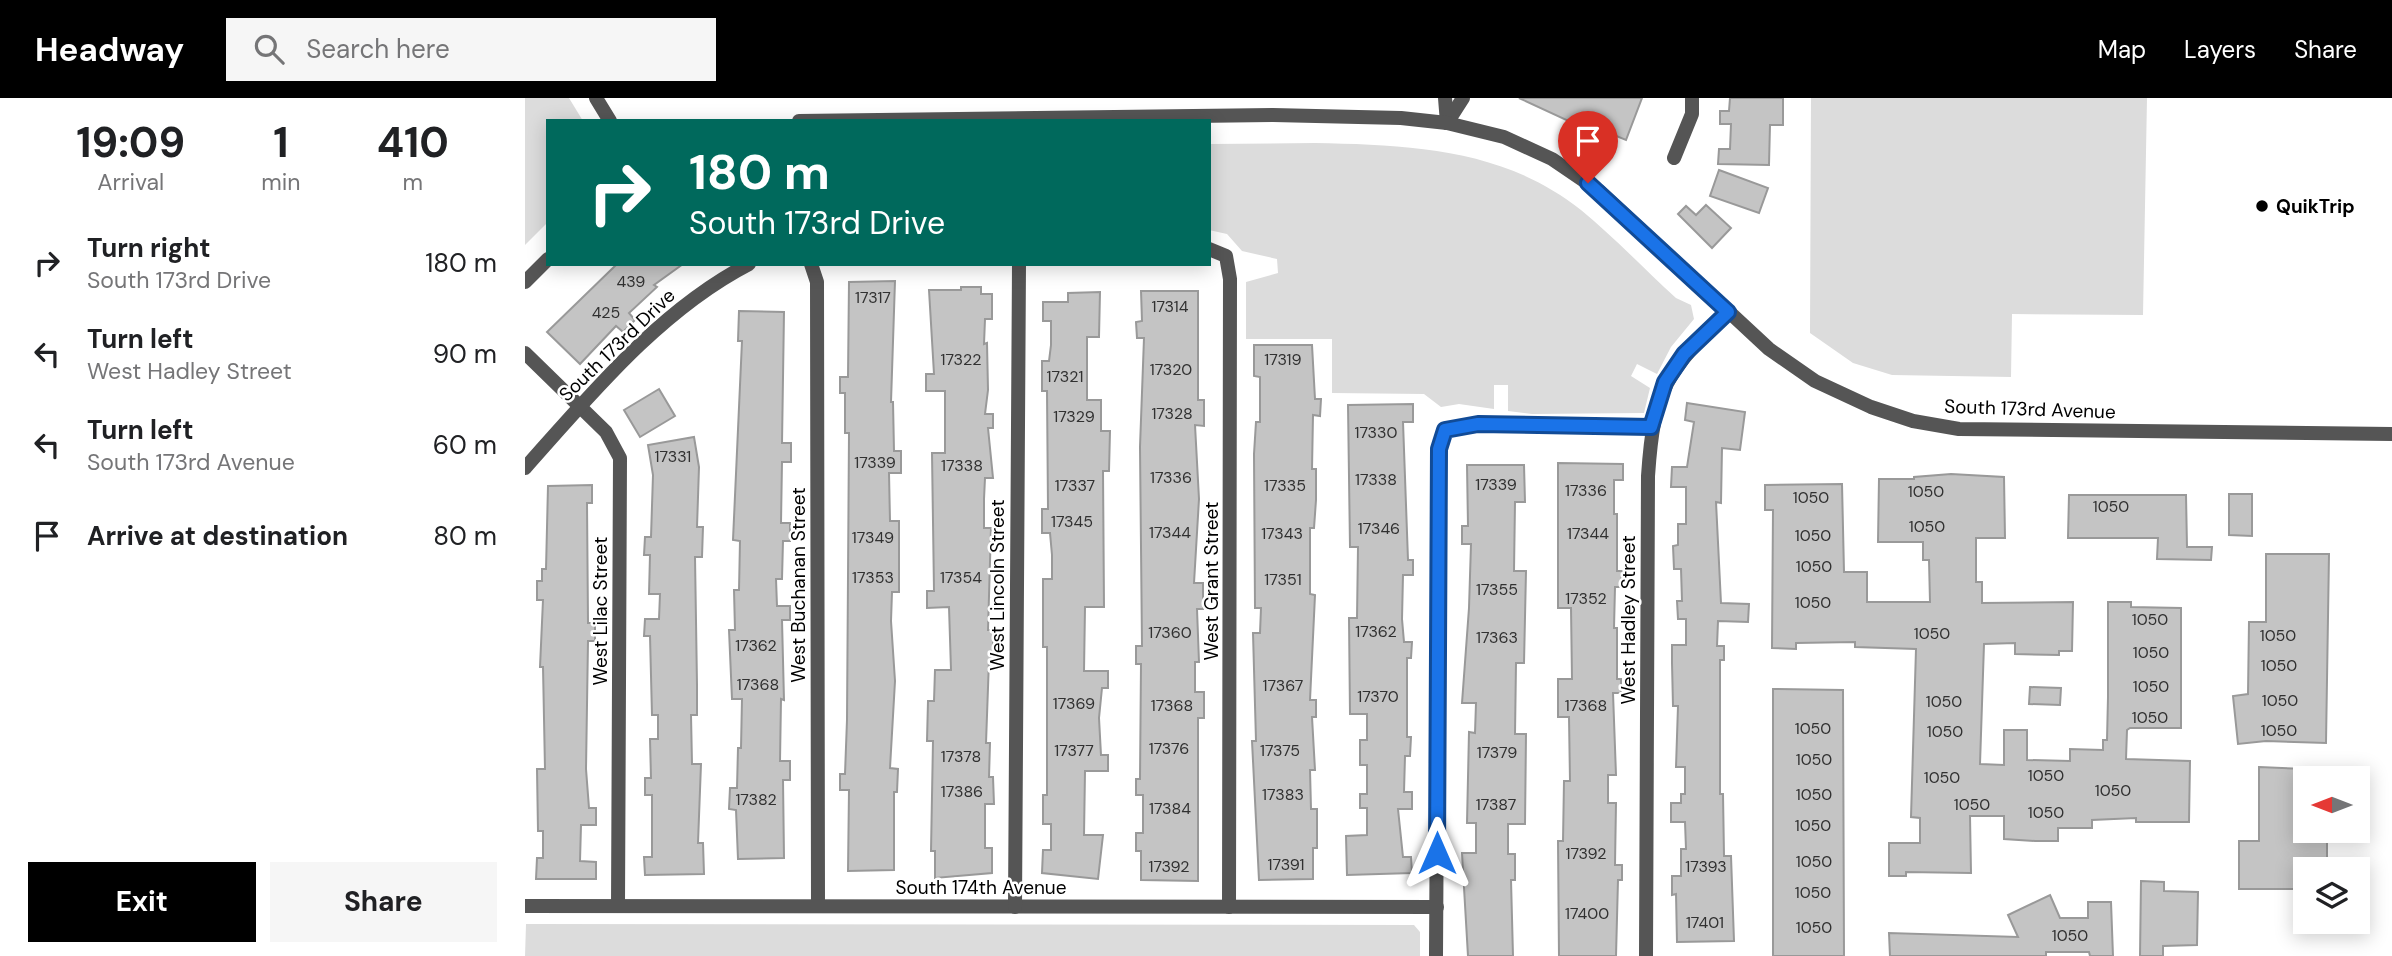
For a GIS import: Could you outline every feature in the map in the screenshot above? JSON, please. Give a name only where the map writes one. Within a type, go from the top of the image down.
[{"type":"street","points":[[596,98],[609,119]]},
{"type":"street","points":[[1445,98],[1447,123]]},
{"type":"street","points":[[1447,123],[1463,98]]},
{"type":"street","points":[[1674,158],[1692,114],[1692,98]]},
{"type":"street","name":"South 173rd Avenue","points":[[1113,119],[1335,114],[1447,123],[1504,137],[1552,159],[1599,191],[1769,349],[1815,381],[1871,407],[1913,421],[1959,429],[2392,434]]},
{"type":"street","name":"West Grant Street","points":[[1211,250],[1226,256],[1230,279],[1229,907]]},
{"type":"street","points":[[525,282],[546,261]]},
{"type":"street","name":"South 173rd Drive","points":[[525,468],[580,406],[680,309],[716,281],[745,266]]},
{"type":"street","name":"West Buchanan Street","points":[[812,266],[817,282],[818,906]]},
{"type":"street","name":"West Lincoln Street","points":[[1015,907],[1019,266]]},
{"type":"street","name":"West Hadley Street","points":[[1646,956],[1647,476],[1651,427],[1665,382],[1684,354],[1728,312]]},
{"type":"street","name":"West Lilac Street","points":[[525,354],[606,432],[620,458],[618,906]]},
{"type":"street","points":[[1436,956],[1439,449],[1445,430],[1478,424],[1651,427]]},
{"type":"street","name":"South 174th Avenue","points":[[525,906],[1437,907]]},
{"type":"shaded area","points":[[525,98],[569,98],[582,119],[546,119],[546,224],[525,245]]},
{"type":"shaded area","points":[[1811,98],[2147,98],[2143,315],[2012,314],[2011,377],[1892,375],[1853,363],[1810,333]]},
{"type":"shaded area","points":[[1315,143],[1386,146],[1454,154],[1488,162],[1551,189],[1581,210],[1676,298],[1691,305],[1694,319],[1671,347],[1657,374],[1637,364],[1631,376],[1650,388],[1644,413],[1532,414],[1508,411],[1508,385],[1494,385],[1494,409],[1459,404],[1441,407],[1424,394],[1332,393],[1332,339],[1246,339],[1246,282],[1278,273],[1277,259],[1242,251],[1227,234],[1211,230],[1211,144]]},
{"type":"shaded area","points":[[526,924],[1414,925],[1420,932],[1420,956],[525,956]]},
{"type":"building","points":[[1519,98],[1642,98],[1626,140],[1592,126],[1590,131]]},
{"type":"building","points":[[1730,98],[1783,98],[1783,125],[1770,125],[1769,165],[1718,164],[1719,149],[1730,149],[1731,124],[1720,124],[1720,111],[1729,111]]},
{"type":"building","points":[[1719,170],[1768,188],[1759,213],[1710,196]]},
{"type":"building","points":[[1706,205],[1731,228],[1712,248],[1678,214],[1686,206],[1696,215]]},
{"type":"building","points":[[615,266],[680,266],[654,285],[657,287],[629,313],[635,320],[623,332],[616,326],[580,364],[547,332]]},
{"type":"building","points":[[895,281],[891,402],[894,451],[901,451],[901,473],[889,473],[890,521],[899,521],[899,592],[892,592],[891,621],[895,681],[890,768],[898,769],[897,792],[894,792],[894,870],[848,871],[849,790],[840,790],[840,774],[845,774],[847,720],[849,433],[845,433],[845,393],[840,393],[840,377],[848,377],[849,282]]},
{"type":"building","points":[[961,287],[981,287],[981,294],[992,294],[992,319],[985,319],[984,344],[987,343],[988,390],[985,414],[993,414],[993,428],[988,428],[993,478],[985,478],[984,528],[991,528],[988,630],[993,630],[993,660],[989,660],[986,743],[990,743],[989,777],[993,777],[994,804],[985,804],[985,848],[992,848],[992,873],[935,878],[935,851],[931,851],[933,741],[927,741],[928,701],[934,701],[935,670],[951,670],[949,607],[927,608],[927,591],[934,591],[932,453],[945,453],[945,391],[926,391],[926,374],[934,374],[929,290],[961,290]]},
{"type":"building","points":[[1141,291],[1198,291],[1198,400],[1204,400],[1204,426],[1195,425],[1199,499],[1194,583],[1203,583],[1203,609],[1197,609],[1199,662],[1195,662],[1195,692],[1204,692],[1204,718],[1198,718],[1198,881],[1141,880],[1141,851],[1136,851],[1136,833],[1143,833],[1143,795],[1136,795],[1136,779],[1140,779],[1141,664],[1136,664],[1136,646],[1142,646],[1140,447],[1144,338],[1137,338],[1136,322],[1142,321]]},
{"type":"building","points":[[1100,292],[1099,337],[1087,337],[1087,400],[1101,400],[1101,431],[1110,431],[1109,471],[1103,471],[1104,607],[1085,607],[1084,671],[1108,671],[1108,688],[1102,688],[1099,718],[1101,755],[1108,755],[1108,771],[1085,771],[1084,835],[1103,835],[1098,879],[1042,873],[1043,850],[1051,850],[1051,824],[1043,824],[1043,795],[1047,795],[1047,647],[1043,647],[1043,579],[1052,579],[1052,555],[1050,533],[1042,533],[1042,509],[1048,509],[1047,391],[1042,391],[1042,361],[1049,361],[1051,345],[1051,321],[1043,321],[1043,302],[1068,302],[1068,293]]},
{"type":"building","points":[[739,311],[784,312],[782,443],[791,443],[791,462],[782,462],[781,523],[790,523],[790,541],[783,541],[782,579],[776,579],[777,606],[790,606],[790,620],[782,620],[784,700],[781,699],[780,761],[790,761],[790,780],[783,780],[784,858],[738,859],[736,810],[729,809],[730,788],[737,788],[742,699],[732,699],[729,630],[735,630],[734,590],[739,590],[740,541],[733,540],[742,341],[738,341]]},
{"type":"building","points":[[1254,345],[1312,345],[1315,399],[1321,399],[1320,416],[1313,415],[1312,469],[1316,469],[1316,500],[1314,528],[1310,528],[1310,594],[1315,595],[1310,700],[1316,700],[1316,717],[1312,717],[1315,770],[1310,770],[1311,809],[1317,809],[1317,848],[1313,848],[1313,879],[1259,880],[1252,741],[1256,741],[1253,633],[1260,633],[1261,608],[1255,608],[1254,454],[1256,422],[1260,422],[1260,377],[1254,376]]},
{"type":"building","points":[[659,389],[675,416],[640,437],[624,410]]},
{"type":"building","points":[[1687,403],[1745,412],[1740,450],[1722,448],[1721,503],[1716,502],[1721,603],[1749,604],[1748,622],[1718,621],[1717,646],[1724,646],[1724,660],[1720,660],[1720,794],[1723,794],[1724,856],[1731,856],[1734,941],[1677,942],[1676,894],[1672,895],[1672,876],[1681,876],[1681,849],[1686,849],[1685,822],[1671,822],[1671,803],[1681,803],[1681,794],[1685,794],[1685,767],[1676,767],[1678,706],[1673,706],[1672,645],[1686,645],[1686,619],[1678,619],[1677,601],[1682,601],[1681,569],[1674,569],[1673,546],[1678,545],[1678,524],[1686,524],[1686,487],[1671,487],[1672,467],[1687,467],[1694,422],[1685,420]]},
{"type":"building","points":[[1413,404],[1413,422],[1403,422],[1408,560],[1413,560],[1413,575],[1403,575],[1402,619],[1404,642],[1412,642],[1411,658],[1407,658],[1407,737],[1411,737],[1410,756],[1405,756],[1404,792],[1412,792],[1412,809],[1398,809],[1403,857],[1411,857],[1412,873],[1347,875],[1346,836],[1367,835],[1367,808],[1360,808],[1360,794],[1367,794],[1367,765],[1360,765],[1360,740],[1367,740],[1367,714],[1350,714],[1349,618],[1357,618],[1358,547],[1350,547],[1348,405]]},
{"type":"building","points":[[694,437],[699,467],[697,527],[703,527],[702,557],[695,557],[697,715],[691,715],[692,764],[701,764],[698,843],[703,843],[704,874],[645,875],[644,857],[652,857],[652,795],[645,795],[645,778],[651,778],[650,739],[658,739],[658,715],[652,715],[650,636],[644,636],[645,619],[659,619],[660,594],[649,594],[650,555],[644,555],[645,537],[651,537],[653,475],[648,445]]},
{"type":"building","points":[[1558,463],[1623,464],[1623,480],[1614,480],[1617,571],[1622,571],[1621,587],[1615,587],[1614,628],[1617,628],[1617,679],[1621,679],[1621,693],[1613,693],[1616,775],[1608,775],[1608,803],[1616,803],[1615,865],[1622,865],[1622,880],[1618,880],[1616,956],[1559,956],[1558,841],[1563,841],[1564,781],[1570,781],[1569,717],[1558,717],[1558,679],[1572,679],[1571,608],[1558,608]]},
{"type":"building","points":[[1467,465],[1524,465],[1525,502],[1515,502],[1514,571],[1526,571],[1524,663],[1516,663],[1515,734],[1526,734],[1525,824],[1508,824],[1508,854],[1515,854],[1515,880],[1511,880],[1513,956],[1468,956],[1462,853],[1476,853],[1476,823],[1467,823],[1469,732],[1475,733],[1476,703],[1462,703],[1471,544],[1462,544],[1462,526],[1468,526]]},
{"type":"building","points":[[1951,474],[2004,477],[2005,538],[1976,538],[1976,582],[1982,582],[1982,603],[2073,602],[2072,651],[2059,651],[2059,655],[2015,654],[2015,643],[1984,644],[1980,764],[2004,765],[2004,730],[2027,730],[2027,760],[2070,761],[2070,749],[2103,750],[2103,740],[2107,740],[2108,602],[2131,602],[2131,607],[2181,608],[2181,728],[2130,728],[2127,730],[2126,759],[2190,761],[2189,822],[2136,822],[2136,818],[2092,820],[2092,828],[2058,828],[2058,841],[2035,841],[2004,839],[2004,816],[1970,816],[1971,873],[1906,872],[1906,876],[1889,876],[1889,843],[1920,843],[1920,818],[1911,817],[1916,649],[1855,647],[1855,642],[1796,643],[1796,649],[1772,648],[1773,510],[1765,510],[1765,485],[1842,484],[1844,572],[1867,572],[1867,602],[1930,602],[1929,560],[1923,560],[1923,542],[1878,542],[1879,479],[1914,479]]},
{"type":"building","points":[[592,485],[592,503],[587,503],[588,623],[595,623],[595,641],[588,641],[586,769],[589,808],[596,808],[596,825],[581,825],[580,861],[596,862],[596,879],[536,879],[537,858],[543,858],[543,831],[538,831],[537,769],[545,769],[543,667],[540,667],[543,600],[537,600],[537,581],[542,581],[542,569],[546,569],[548,486]]},
{"type":"building","points":[[2229,494],[2252,494],[2252,536],[2229,535]]},
{"type":"building","points":[[2069,495],[2186,495],[2187,547],[2212,547],[2211,560],[2157,559],[2158,538],[2068,538]]},
{"type":"building","points":[[2266,554],[2329,554],[2326,743],[2266,741],[2238,744],[2233,696],[2248,694],[2249,622],[2266,622]]},
{"type":"building","points":[[2030,687],[2061,688],[2060,705],[2029,704]]},
{"type":"building","points":[[1773,689],[1843,690],[1844,956],[1773,956]]},
{"type":"building","points":[[2259,767],[2293,768],[2293,844],[2327,844],[2327,857],[2293,857],[2293,889],[2239,889],[2239,841],[2259,841]]},
{"type":"building","points":[[2141,881],[2164,882],[2164,891],[2198,892],[2197,945],[2163,946],[2163,956],[2140,956]]},
{"type":"building","points":[[2050,895],[2060,918],[2088,918],[2088,902],[2111,902],[2113,956],[2090,956],[2089,952],[2046,952],[2046,956],[1890,956],[1889,933],[2018,937],[2008,915]]},
{"type":"place","name":"QuikTrip","points":[[2262,206]]},
{"type":"route","points":[[1437,853],[1439,449],[1445,430],[1478,424],[1651,427],[1665,382],[1684,354],[1728,312],[1588,183]]}]
